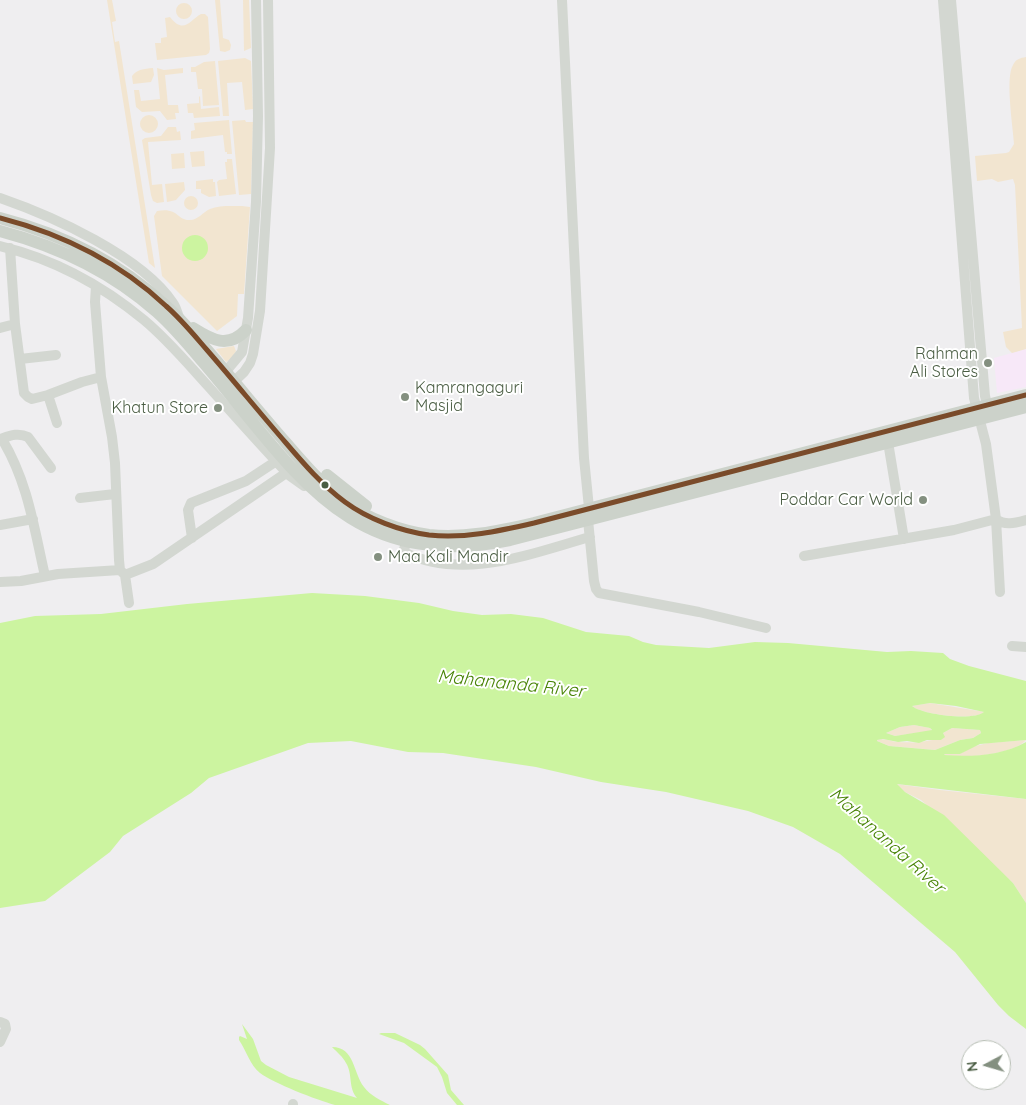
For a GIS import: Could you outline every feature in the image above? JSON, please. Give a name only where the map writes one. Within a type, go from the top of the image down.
[{"type":"main road","points":[[0,218],[27,225],[52,235],[118,268],[147,289],[180,320],[208,338],[219,341],[234,339],[246,330]]},
{"type":"main road","points":[[0,231],[67,255],[88,265],[136,295],[170,324],[224,383],[278,433],[299,448],[336,484],[406,535],[449,536],[489,533],[588,514],[888,442],[983,412],[1026,395]]},
{"type":"main road","points":[[180,320],[289,471],[329,504],[364,526],[406,535],[442,550],[457,553],[504,550],[562,534],[588,514],[983,412],[1026,407]]},
{"type":"street","points":[[562,0],[584,458],[596,589],[599,593],[699,612],[766,628]]},
{"type":"street","points":[[943,0],[973,388],[983,412]]},
{"type":"street","points":[[951,0],[985,396],[983,412],[996,519],[1000,592]]},
{"type":"street","points":[[224,383],[242,352],[249,310],[261,202],[270,148],[268,3],[256,3],[261,202],[260,311],[256,342],[250,363],[224,383]]},
{"type":"street","points":[[0,198],[23,206],[84,234],[133,263],[157,284],[173,303],[180,320]]},
{"type":"street","points":[[101,377],[48,395],[32,398],[24,393],[5,247],[44,259],[96,286],[145,321],[179,354],[224,383]]},
{"type":"street","points":[[96,286],[95,302],[101,377],[112,437],[122,572],[129,603]]},
{"type":"street","points":[[249,310],[260,311]]},
{"type":"street","points":[[0,328],[15,324]]},
{"type":"street","points":[[20,359],[56,355]]},
{"type":"street","points":[[48,395],[57,423]]},
{"type":"street","points":[[44,576],[26,492],[18,470],[1,439],[22,434],[28,437],[51,468]]},
{"type":"street","points":[[888,442],[904,539]]},
{"type":"street","points":[[192,538],[188,510],[192,503],[246,481],[279,459]]},
{"type":"street","points":[[0,582],[44,576],[122,572],[153,564],[289,471]]},
{"type":"street","points":[[80,498],[115,494]]},
{"type":"street","points":[[0,524],[33,519]]},
{"type":"street","points":[[804,556],[954,530],[996,519],[1002,523],[1009,524],[1026,520]]},
{"type":"street","points":[[406,535],[403,552],[439,563],[473,565],[509,560],[590,536]]},
{"type":"street","points":[[1012,646],[1026,647]]},
{"type":"street","points":[[0,1022],[6,1026],[0,1042]]},
{"type":"shaded area","points":[[107,0],[112,0],[116,21],[112,22],[115,42],[119,41],[155,268],[149,263]]},
{"type":"shaded area","points":[[215,0],[220,0],[223,38],[229,40],[231,45],[230,50],[225,52],[220,51]]},
{"type":"shaded area","points":[[243,0],[249,0],[251,48],[244,51]]},
{"type":"shaded area","points":[[181,3],[187,3],[192,8],[190,17],[181,19],[176,14],[176,8]]},
{"type":"shaded area","points":[[201,14],[205,14],[208,17],[209,53],[206,55],[157,60],[155,43],[161,43],[161,38],[167,37],[165,18],[170,17],[183,26]]},
{"type":"shaded area","points":[[1026,57],[1026,349],[1012,353],[1006,347],[1003,332],[1022,328],[1015,185],[1013,179],[998,182],[992,179],[977,181],[975,156],[1006,153],[1009,152],[1014,144],[1010,91],[1011,71],[1015,61]]},
{"type":"shaded area","points":[[245,58],[251,61],[253,109],[245,110],[242,82],[227,83],[229,116],[223,116],[218,61]]},
{"type":"shaded area","points":[[215,61],[219,105],[203,106],[202,89],[198,89],[196,72],[191,72],[191,67],[204,62]]},
{"type":"shaded area","points":[[153,68],[154,75],[151,82],[133,84],[132,76],[136,72]]},
{"type":"shaded area","points":[[157,68],[164,70],[183,68],[183,73],[165,75],[168,105],[178,105],[179,113],[175,113],[176,119],[167,120],[160,111],[142,112],[136,107],[134,90],[139,90],[141,101],[160,99]]},
{"type":"shaded area","points":[[200,96],[201,109],[219,107],[220,116],[194,118],[193,113],[188,113],[187,104],[199,103]]},
{"type":"shaded area","points":[[149,115],[155,118],[158,124],[155,130],[149,133],[143,130],[140,124],[143,118]]},
{"type":"shaded area","points":[[229,120],[232,154],[225,152],[223,135],[191,139],[191,131],[195,130],[194,123]]},
{"type":"shaded area","points":[[245,120],[246,122],[253,122],[251,194],[239,195],[232,121]]},
{"type":"shaded area","points":[[168,127],[176,127],[177,132],[180,131],[181,140],[148,142],[152,185],[162,184],[164,202],[157,203],[153,201],[151,195],[142,140],[161,136]]},
{"type":"shaded area","points":[[204,151],[205,166],[192,167],[190,152]]},
{"type":"shaded area","points":[[184,153],[185,168],[172,169],[171,154]]},
{"type":"shaded area","points":[[227,159],[232,159],[236,194],[219,196],[217,182],[227,179],[225,162],[227,162]]},
{"type":"shaded area","points":[[213,179],[216,196],[209,197],[201,193],[201,189],[196,189],[196,181]]},
{"type":"shaded area","points":[[184,182],[185,190],[176,200],[167,202],[165,184]]},
{"type":"shaded area","points":[[188,196],[194,196],[198,203],[194,210],[188,210],[184,206],[184,200]]},
{"type":"shaded area","points":[[250,207],[244,294],[238,294],[237,316],[217,331],[162,276],[154,216],[157,211],[164,210],[174,212],[186,220],[190,220],[196,219],[207,210],[214,208]]},
{"type":"shaded area","points":[[234,346],[236,351],[231,359],[226,362],[216,349]]},
{"type":"shaded area","points":[[1026,349],[1026,387],[997,393],[994,358]]},
{"type":"shaded area","points":[[930,703],[985,712],[970,716],[949,716],[926,712],[912,706]]},
{"type":"shaded area","points":[[914,725],[930,728],[932,731],[895,736],[886,733],[900,727]]},
{"type":"shaded area","points":[[952,728],[980,730],[981,733],[973,738],[960,740],[935,750],[889,746],[877,741],[882,739],[897,742],[941,740],[944,736],[943,733]]},
{"type":"shaded area","points":[[1026,740],[1011,749],[987,755],[944,755],[960,754],[971,747],[988,743]]},
{"type":"shaded area","points":[[896,784],[1026,799],[1026,903],[1013,883],[921,800],[905,792]]},
{"type":"water","points":[[195,235],[204,239],[208,248],[204,257],[195,261],[186,257],[182,248],[186,239]]},
{"type":"water","name":"Mahananda River","points":[[312,593],[365,596],[419,603],[482,615],[511,614],[543,618],[586,632],[629,636],[656,645],[709,648],[755,642],[887,652],[943,653],[950,659],[969,666],[1026,681],[1026,740],[980,744],[960,754],[944,755],[965,756],[996,753],[1026,742],[1026,799],[897,784],[905,792],[944,815],[1013,883],[1026,903],[1026,1029],[998,1005],[955,952],[840,854],[793,827],[748,811],[666,792],[601,782],[536,767],[443,753],[408,752],[351,741],[308,743],[209,778],[191,793],[123,836],[110,852],[45,901],[0,908],[0,623],[35,616],[101,614]],"holes":[[[930,703],[956,706],[984,712],[970,716],[948,716],[926,712],[912,706]],[[914,725],[932,730],[895,736],[886,733],[900,727]],[[952,728],[980,730],[981,733],[973,738],[960,740],[935,750],[889,746],[877,741],[883,739],[919,743],[927,740],[941,740],[945,737],[943,733]]]},
{"type":"water","points":[[242,1024],[253,1039],[261,1061],[266,1065],[289,1077],[357,1098],[352,1090],[348,1067],[332,1047],[340,1048],[349,1056],[364,1087],[376,1098],[390,1105],[335,1105],[275,1082],[260,1073],[253,1066],[239,1040],[240,1036],[247,1039]]},
{"type":"water","points":[[395,1033],[425,1049],[448,1075],[451,1090],[464,1105],[457,1105],[447,1093],[437,1067],[404,1043],[379,1034]]},
{"type":"transit line","points":[[0,218],[45,232],[89,251],[148,290],[172,311],[300,459],[329,489],[364,514],[396,527],[429,535],[468,535],[534,523],[1026,395]]},
{"type":"place","name":"Rahman Ali Stores","points":[[988,363]]},
{"type":"place","name":"Kamrangaguri Masjid","points":[[405,397]]},
{"type":"place","name":"Khatun Store","points":[[218,408]]},
{"type":"place","name":"Poddar Car World","points":[[923,500]]},
{"type":"place","name":"Maa Kali Mandir","points":[[378,557]]}]
